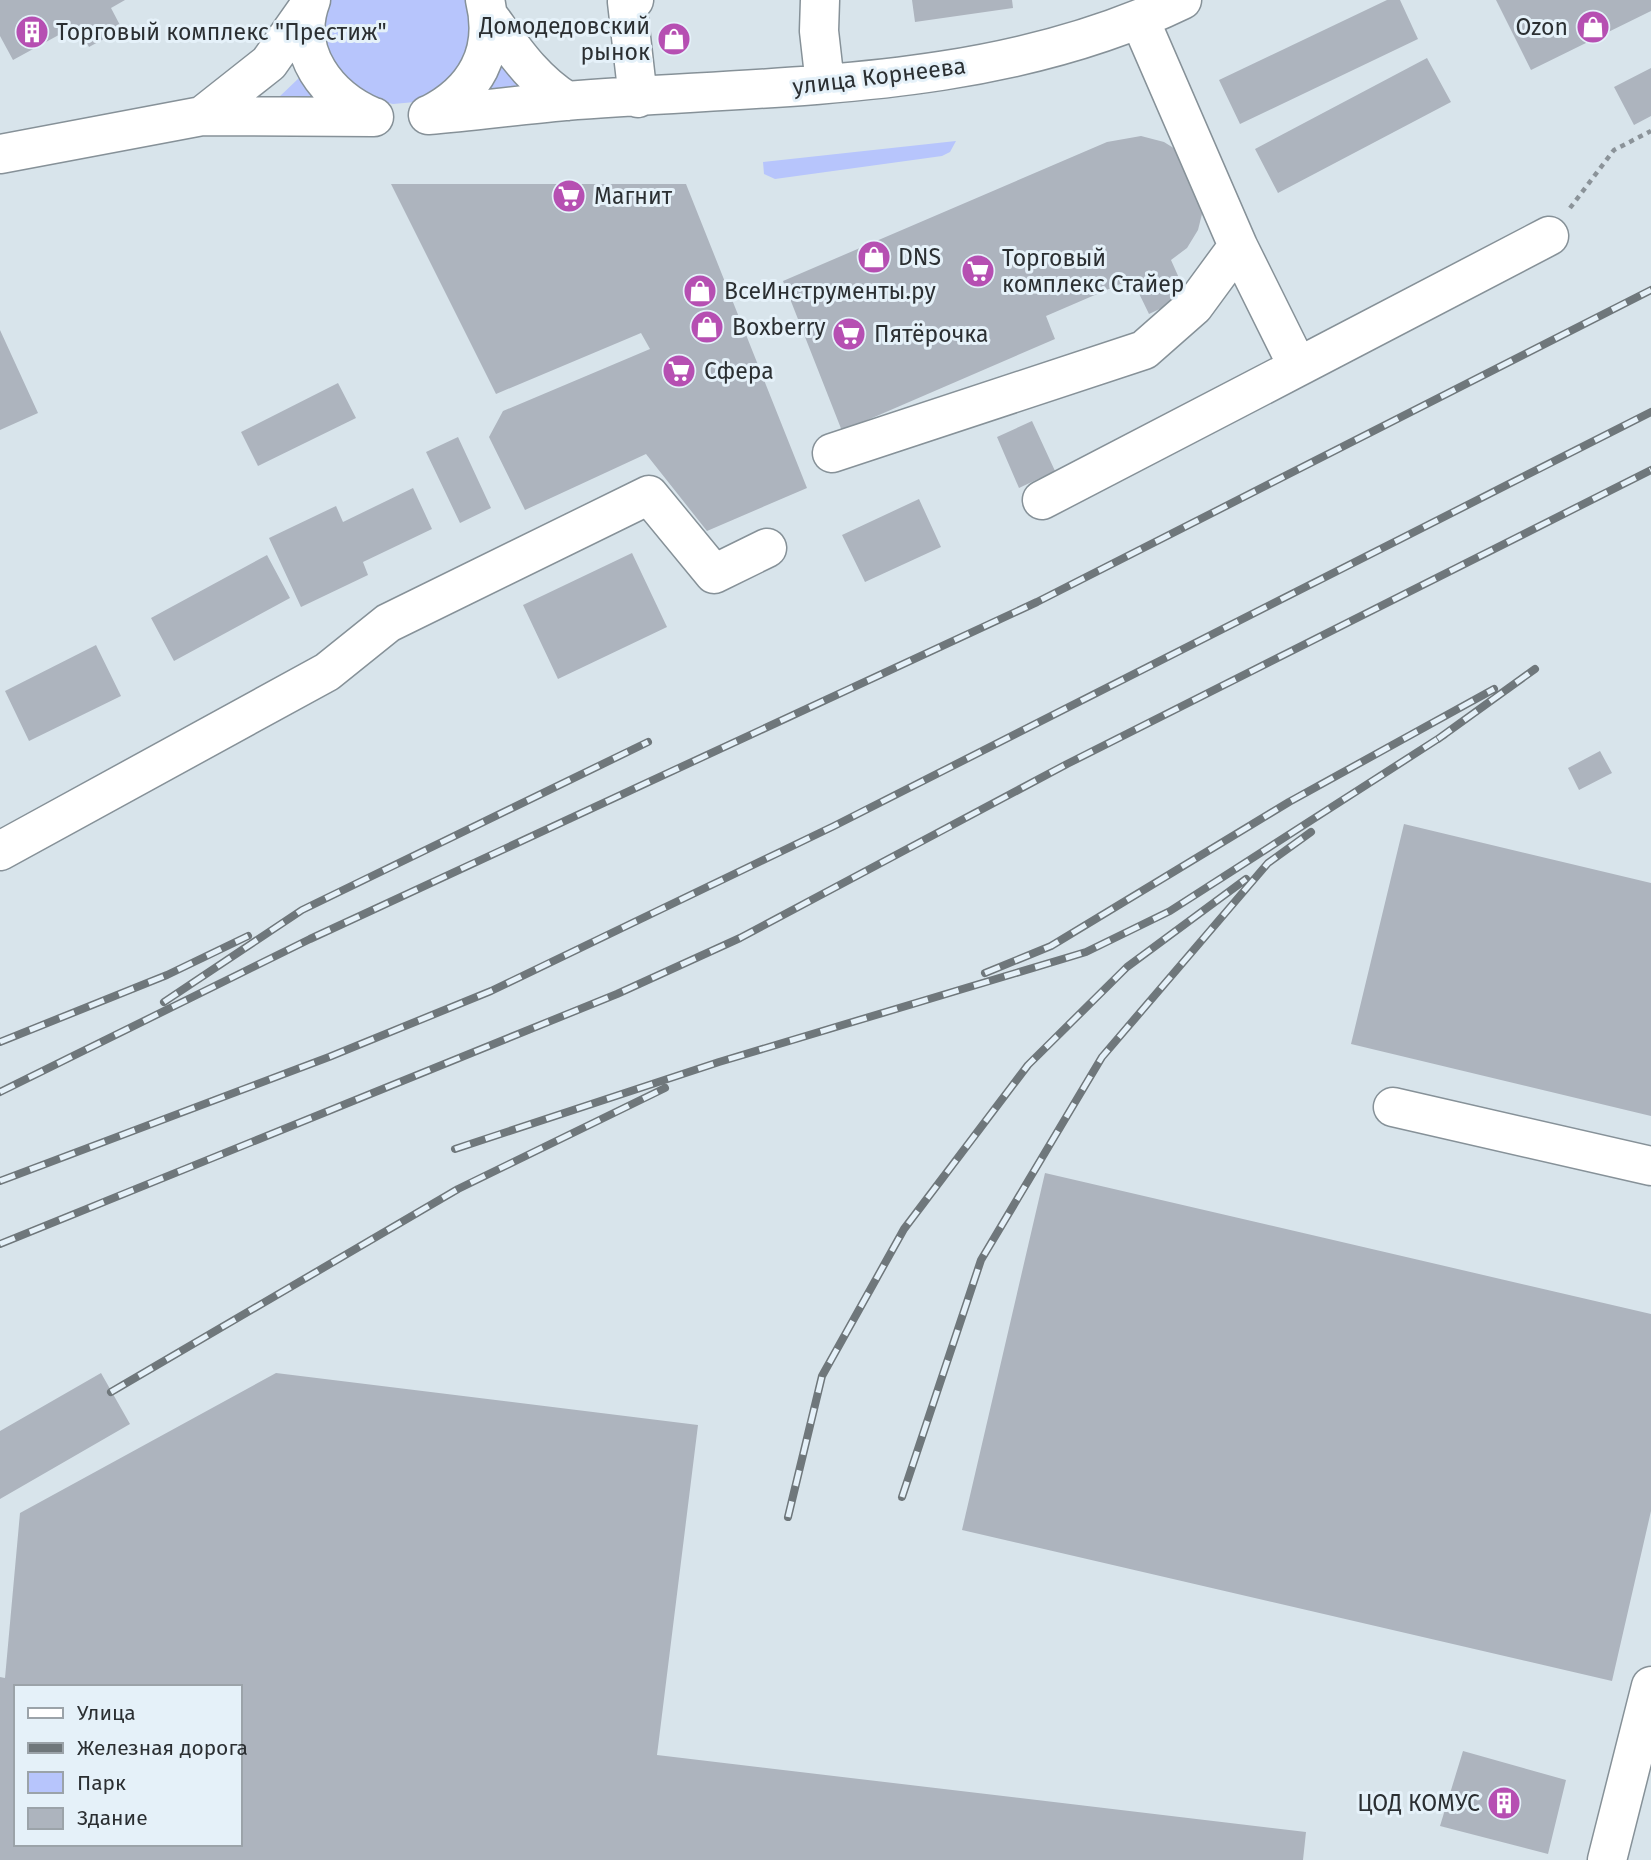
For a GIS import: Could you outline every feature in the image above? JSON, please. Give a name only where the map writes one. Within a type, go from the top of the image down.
[{"type":"street","points":[[634,0],[627,2],[638,98]]},
{"type":"street","points":[[820,0],[825,84]]},
{"type":"street","name":"улица Корнеева","points":[[202,116],[374,117],[401,120],[567,101],[825,84],[999,60],[1096,37],[1182,0]]},
{"type":"street","points":[[0,154],[202,116],[269,63],[309,4]]},
{"type":"street","points":[[309,4],[307,48],[316,71],[331,92],[351,107],[374,117]]},
{"type":"street","points":[[487,9],[533,75],[544,87],[567,101]]},
{"type":"street","points":[[428,116],[449,105],[466,91],[479,73],[487,52],[487,9]]},
{"type":"street","points":[[1140,20],[1238,246],[1298,367]]},
{"type":"street","points":[[1042,500],[1549,236]]},
{"type":"street","points":[[832,453],[1144,350],[1194,306],[1238,246]]},
{"type":"street","points":[[0,850],[327,672],[388,623],[649,495],[713,574],[767,548]]},
{"type":"street","points":[[1393,1107],[1651,1166]]},
{"type":"street","points":[[1606,1860],[1651,1686]]},
{"type":"path","points":[[1549,236],[1614,150],[1651,131]]},
{"type":"green space","points":[[329,0],[468,0],[472,43],[452,81],[415,102],[393,104],[372,99],[337,74],[323,34]]},
{"type":"green space","points":[[498,49],[531,92],[484,94]]},
{"type":"green space","points":[[300,77],[328,103],[277,99]]},
{"type":"green space","points":[[956,141],[950,152],[942,156],[775,179],[764,174],[763,162]]},
{"type":"building","name":"Торговый комплекс \"Престиж\"","points":[[0,0],[125,0],[111,8],[122,29],[89,47],[77,25],[13,60],[0,36]]},
{"type":"building","points":[[912,0],[1012,0],[1013,8],[915,22]]},
{"type":"building","points":[[1387,0],[1400,0],[1418,39],[1240,124],[1219,80]]},
{"type":"building","points":[[1496,0],[1651,0],[1651,11],[1531,70]]},
{"type":"building","points":[[1427,58],[1451,102],[1278,193],[1255,149]]},
{"type":"building","points":[[1651,68],[1651,116],[1634,125],[1614,87]]},
{"type":"building","name":"Торговый комплекс Стайер","points":[[1141,136],[1164,142],[1180,152],[1203,210],[1198,230],[1187,248],[1171,260],[1187,296],[1149,314],[1132,279],[1046,316],[1055,339],[842,431],[783,281],[1107,142]]},
{"type":"building","name":"Сфера","points":[[391,184],[686,184],[807,488],[707,531],[646,454],[525,510],[489,437],[503,411],[650,349],[641,333],[496,394]]},
{"type":"building","points":[[0,330],[38,413],[0,430]]},
{"type":"building","points":[[338,383],[356,418],[258,466],[241,432]]},
{"type":"building","points":[[1032,421],[1055,471],[1019,488],[997,437]]},
{"type":"building","points":[[458,437],[491,508],[460,523],[426,452]]},
{"type":"building","points":[[413,488],[432,529],[363,562],[368,575],[301,607],[269,538],[336,506],[343,522]]},
{"type":"building","points":[[919,499],[941,547],[865,582],[842,535]]},
{"type":"building","points":[[632,553],[667,627],[558,679],[523,605]]},
{"type":"building","points":[[267,555],[290,598],[174,661],[151,618]]},
{"type":"building","points":[[96,645],[121,696],[29,741],[5,691]]},
{"type":"building","points":[[1600,751],[1612,773],[1579,790],[1568,768]]},
{"type":"building","points":[[1404,824],[1651,883],[1651,1116],[1351,1044]]},
{"type":"building","points":[[1045,1173],[1651,1314],[1651,1511],[1612,1681],[962,1530]]},
{"type":"building","points":[[101,1373],[130,1424],[0,1499],[0,1431]]},
{"type":"building","points":[[276,1373],[698,1425],[657,1755],[1306,1832],[1303,1860],[0,1860],[0,1677],[5,1678],[20,1513]]},
{"type":"building","name":"ЦОД КОМУС","points":[[1463,1751],[1566,1780],[1548,1854],[1440,1826]]},
{"type":"railway","points":[[0,1092],[310,939],[1037,602],[1651,290]]},
{"type":"railway","points":[[0,1181],[329,1057],[491,991],[834,826],[1651,412]]},
{"type":"railway","points":[[0,1244],[617,994],[740,938],[1067,764],[1651,470]]},
{"type":"railway","points":[[1438,739],[1535,669]]},
{"type":"railway","points":[[985,973],[1051,946],[1289,802],[1494,689]]},
{"type":"railway","points":[[455,1149],[719,1062],[1086,952],[1170,911],[1444,735]]},
{"type":"railway","points":[[164,1002],[302,910],[648,742]]},
{"type":"railway","points":[[902,1497],[981,1260],[1102,1057],[1268,863],[1311,832]]},
{"type":"railway","points":[[788,1517],[822,1376],[904,1229],[1028,1065],[1127,967],[1246,879]]},
{"type":"railway","points":[[0,1042],[167,975],[248,936]]},
{"type":"railway","points":[[111,1392],[458,1189],[665,1088]]},
{"type":"place","name":"Ozon","points":[[1593,27]]},
{"type":"place","name":"Торговый комплекс \"Престиж\"","points":[[32,32]]},
{"type":"place","name":"Домодедовский рынок","points":[[674,39]]},
{"type":"place","name":"Магнит","points":[[569,196]]},
{"type":"place","name":"DNS","points":[[874,257]]},
{"type":"place","name":"Торговый комплекс Стайер","points":[[978,271]]},
{"type":"place","name":"ВсеИнструменты.ру","points":[[700,291]]},
{"type":"place","name":"Boxberry","points":[[707,327]]},
{"type":"place","name":"Пятёрочка","points":[[849,334]]},
{"type":"place","name":"Сфера","points":[[679,371]]},
{"type":"place","name":"ЦОД КОМУС","points":[[1504,1803]]}]
